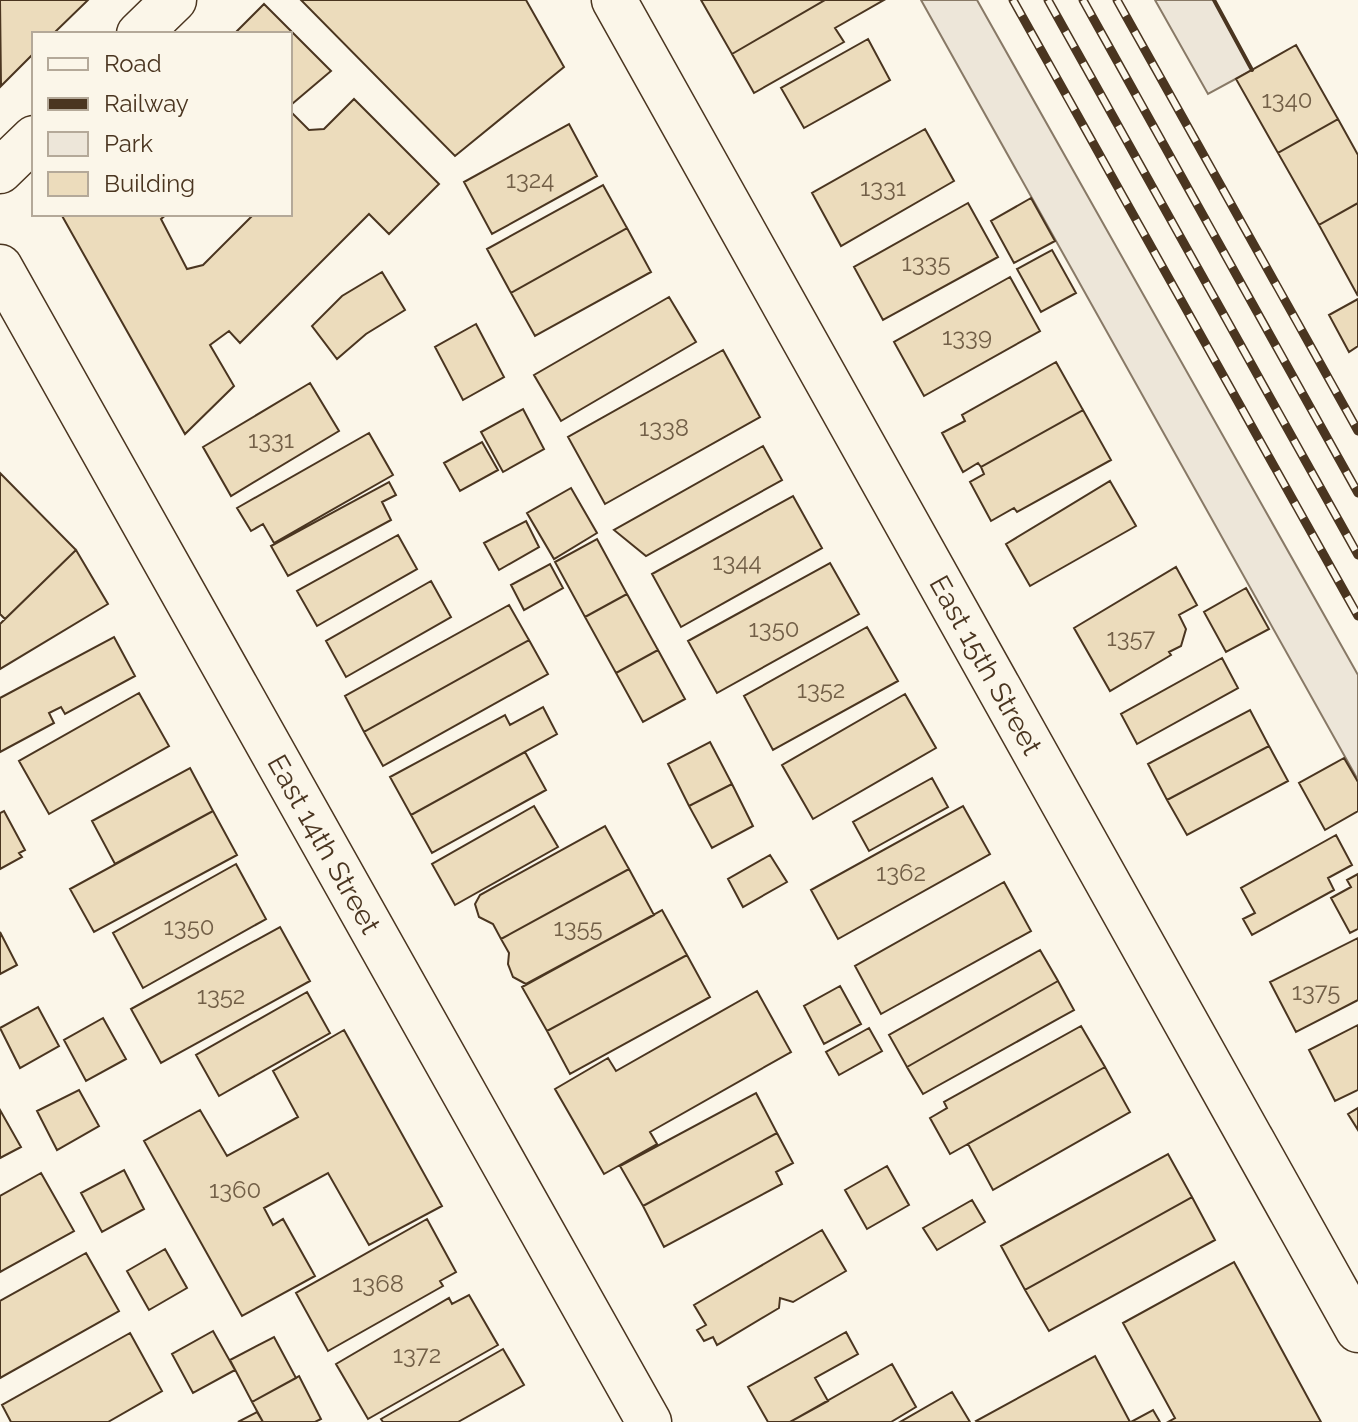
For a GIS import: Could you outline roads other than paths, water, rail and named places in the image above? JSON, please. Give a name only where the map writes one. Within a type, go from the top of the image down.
[{"type":"street","points":[[141,32],[174,0]]},
{"type":"street","name":"East 15th Street","points":[[614,0],[1358,1330]]},
{"type":"street","points":[[0,171],[32,140]]},
{"type":"street","name":"East 14th Street","points":[[0,267],[649,1422]]},
{"type":"railway","points":[[1013,0],[1358,616]]},
{"type":"railway","points":[[1048,0],[1358,555]]},
{"type":"railway","points":[[1083,0],[1358,493]]},
{"type":"railway","points":[[1117,0],[1358,431]]}]
